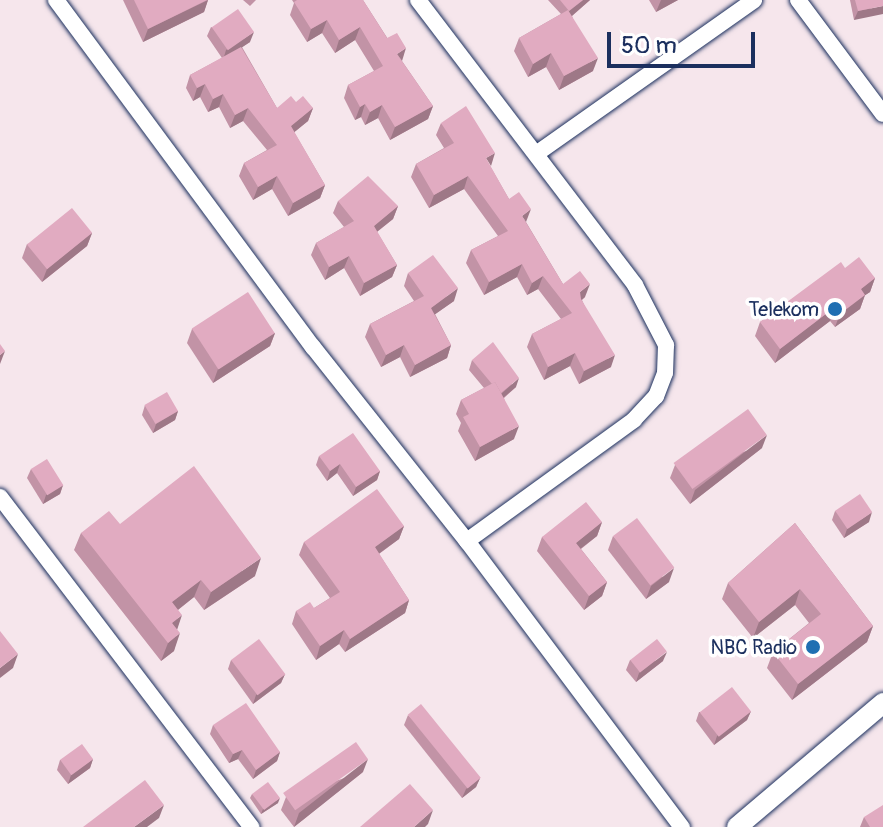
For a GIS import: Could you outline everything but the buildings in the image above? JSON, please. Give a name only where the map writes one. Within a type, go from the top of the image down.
[{"type":"street","points":[[56,0],[313,347],[467,541],[682,827]]},
{"type":"street","points":[[418,0],[656,317],[666,345],[665,373],[656,396],[634,420],[467,541]]},
{"type":"street","points":[[536,154],[754,0]]},
{"type":"street","points":[[798,0],[883,114]]},
{"type":"street","points":[[0,497],[251,827]]},
{"type":"street","points":[[737,827],[883,703]]},
{"type":"place","name":"Telekom","points":[[835,309]]},
{"type":"place","name":"NBC Radio","points":[[813,647]]}]
